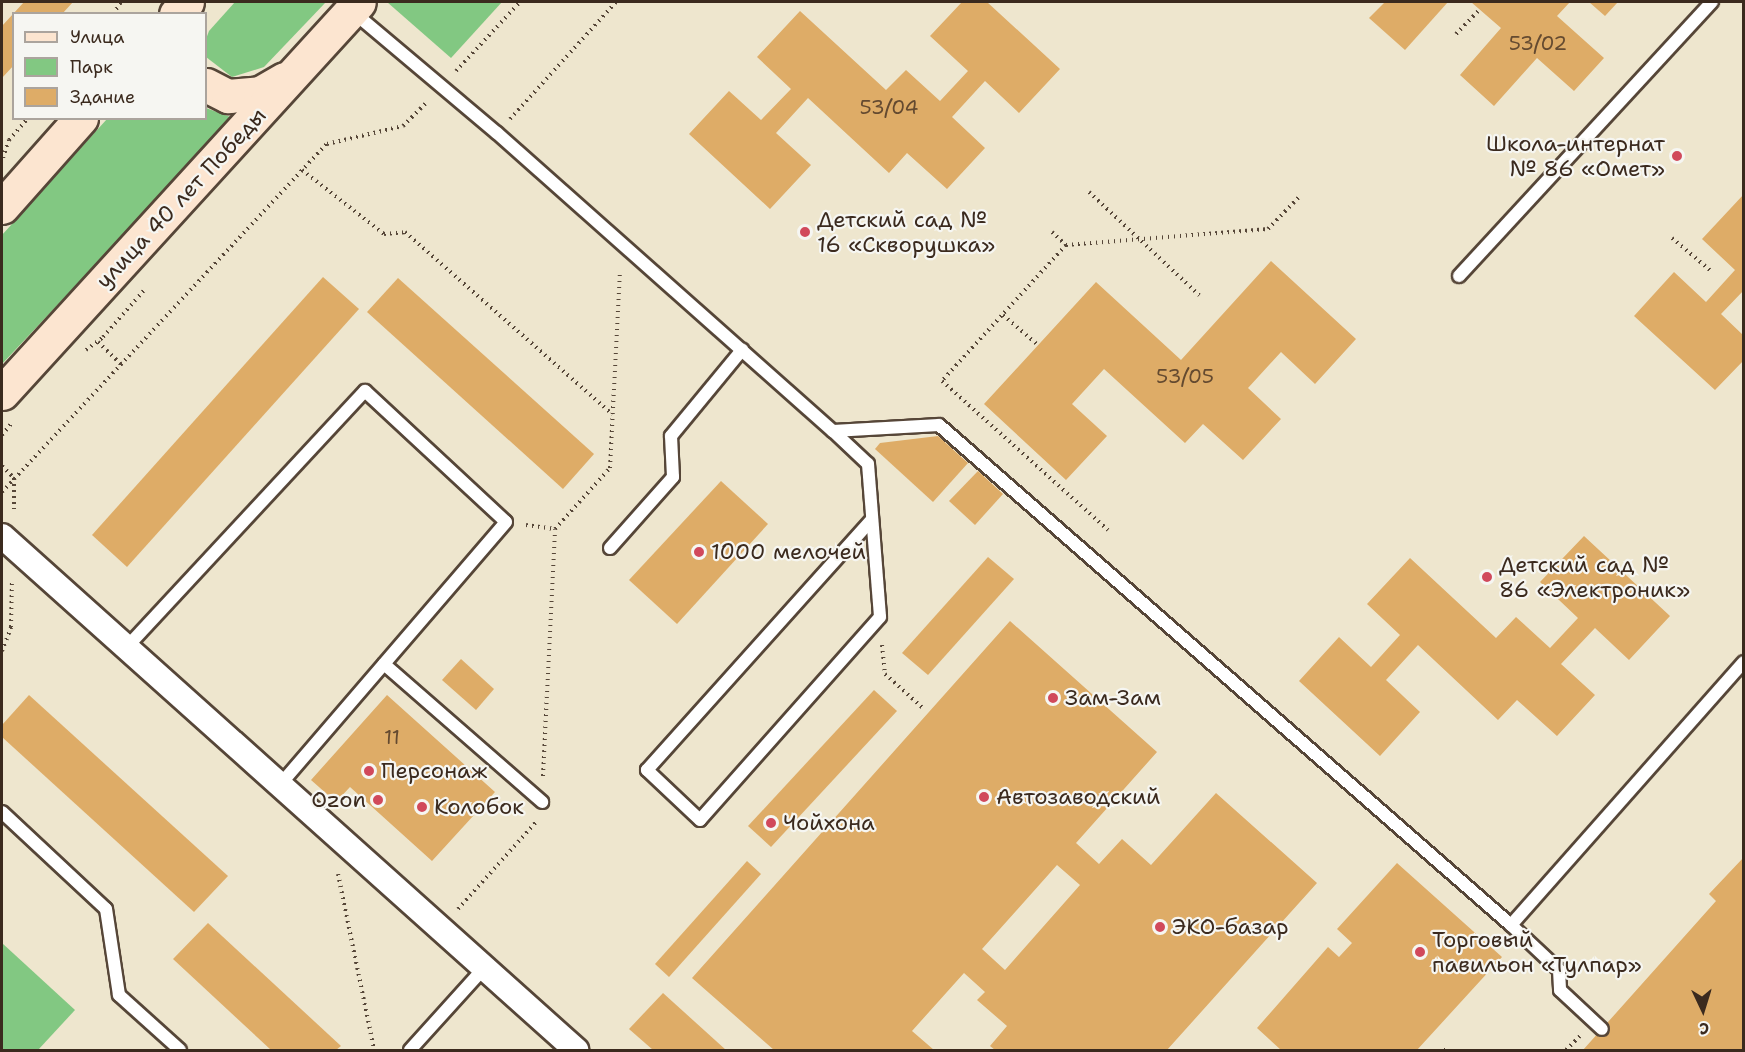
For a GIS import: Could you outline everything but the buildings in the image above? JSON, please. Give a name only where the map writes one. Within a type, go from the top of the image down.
[{"type":"street","name":"улица 40 лет Победы","points":[[2,393],[355,6]]},
{"type":"street","points":[[207,86],[228,96],[260,93],[299,70]]},
{"type":"street","points":[[2,207],[79,120]]},
{"type":"street","points":[[7,542],[576,1050]]},
{"type":"lane","points":[[1460,276],[1712,2]]},
{"type":"lane","points":[[355,6],[442,86],[833,430],[868,464],[880,617],[700,820],[647,770],[872,519]]},
{"type":"lane","points":[[610,548],[673,477],[672,436],[742,350]]},
{"type":"lane","points":[[126,648],[365,391],[506,522],[280,785]]},
{"type":"lane","points":[[833,430],[939,425],[1148,598],[1511,925],[1559,970],[1560,990],[1602,1029]]},
{"type":"lane","points":[[1511,925],[1743,662]]},
{"type":"lane","points":[[384,664],[542,802]]},
{"type":"lane","points":[[2,812],[106,909],[119,995],[180,1050]]},
{"type":"lane","points":[[410,1050],[484,968]]},
{"type":"path","points":[[2,492],[327,144],[403,126],[520,2]]},
{"type":"path","points":[[497,133],[616,2]]},
{"type":"path","points":[[1456,34],[1480,9]]},
{"type":"path","points":[[2,161],[9,140],[26,120]]},
{"type":"path","points":[[302,170],[384,234],[405,232],[613,414]]},
{"type":"path","points":[[1089,192],[1199,296]]},
{"type":"path","points":[[1108,530],[942,381],[1066,245],[1268,229],[1301,195]]},
{"type":"path","points":[[1052,232],[1066,245]]},
{"type":"path","points":[[1672,238],[1711,271]]},
{"type":"path","points":[[440,929],[541,816],[555,529],[610,468],[621,243]]},
{"type":"path","points":[[1003,315],[1038,345]]},
{"type":"path","points":[[98,342],[121,364]]},
{"type":"path","points":[[2,466],[14,478]]},
{"type":"path","points":[[2,651],[11,627],[7,542],[14,478]]},
{"type":"path","points":[[506,522],[555,529]]},
{"type":"path","points":[[880,617],[885,674],[924,709]]},
{"type":"path","points":[[329,830],[374,1050]]},
{"type":"green space","points":[[235,2],[326,2],[264,67],[232,77],[207,58],[209,31]]},
{"type":"green space","points":[[387,2],[502,2],[451,58]]},
{"type":"green space","points":[[207,108],[233,118],[2,364],[2,235],[106,120],[207,120]]},
{"type":"green space","points":[[2,943],[75,1010],[38,1050],[2,1050]]},
{"type":"place","name":"Школа-интернат № 86 «Омет»","points":[[1677,156]]},
{"type":"place","name":"Детский сад № 16 «Скворушка»","points":[[805,232]]},
{"type":"place","name":"1000 мелочей","points":[[699,552]]},
{"type":"place","name":"Детский сад № 86 «Электроник»","points":[[1487,577]]},
{"type":"place","name":"Зам-Зам","points":[[1053,698]]},
{"type":"place","name":"Персонаж","points":[[369,771]]},
{"type":"place","name":"Автозаводский","points":[[984,797]]},
{"type":"place","name":"Ozon","points":[[378,800]]},
{"type":"place","name":"Колобок","points":[[422,807]]},
{"type":"place","name":"Чойхона","points":[[771,823]]},
{"type":"place","name":"ЭКО-базар","points":[[1160,927]]},
{"type":"place","name":"Торговый павильон «Тулпар»","points":[[1420,952]]}]
